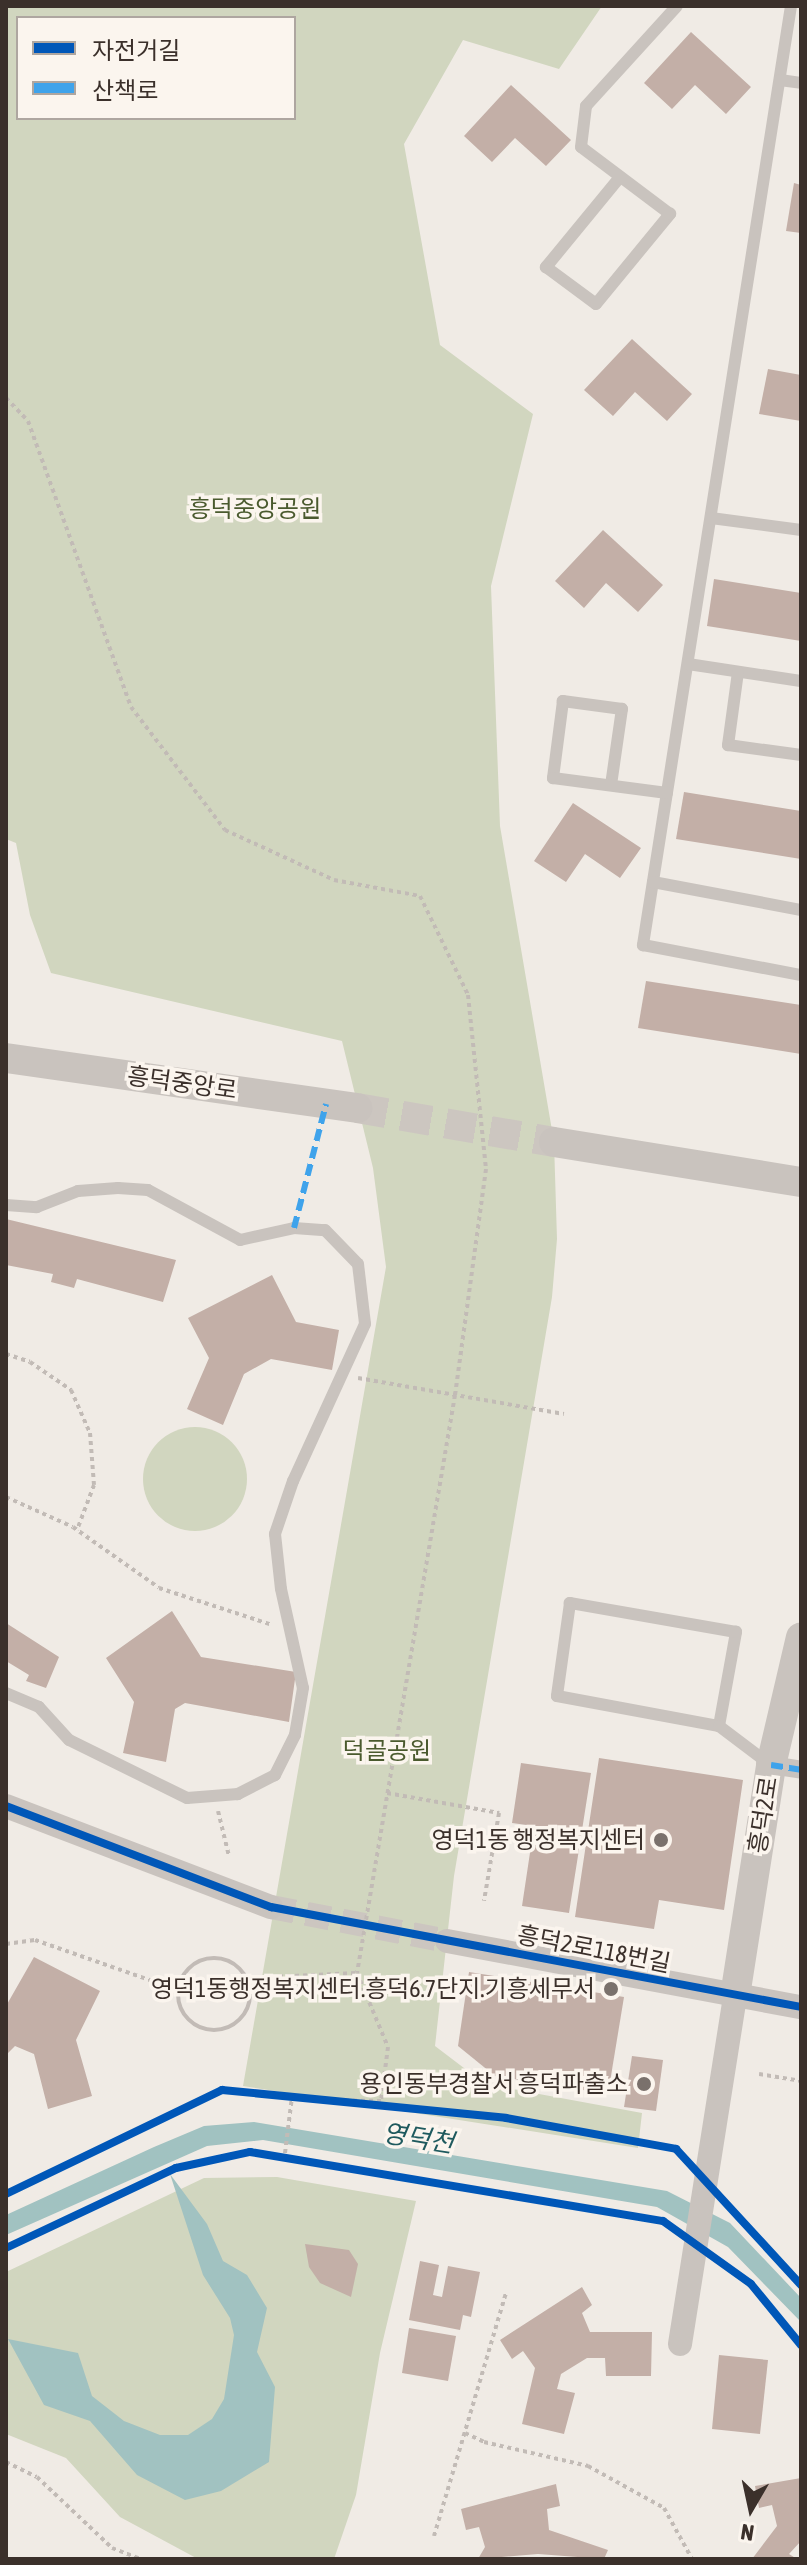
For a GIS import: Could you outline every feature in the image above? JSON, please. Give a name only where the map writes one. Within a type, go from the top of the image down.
[{"type":"street","name":"흥덕중앙로","points":[[6,1058],[357,1108]]},
{"type":"street","points":[[554,1142],[801,1182]]},
{"type":"street","name":"흥덕2로","points":[[735,1996],[771,1765],[801,1637]]},
{"type":"street","points":[[771,1765],[801,1770]]},
{"type":"street","points":[[6,1806],[271,1907]]},
{"type":"street","name":"흥덕2로118번길","points":[[447,1941],[801,2007]]},
{"type":"street","points":[[680,2344],[735,1996]]},
{"type":"lane","points":[[620,177],[546,267],[596,304],[670,214],[581,147],[586,106],[677,6]]},
{"type":"lane","points":[[791,6],[643,945],[801,975]]},
{"type":"lane","points":[[780,80],[801,83]]},
{"type":"lane","points":[[711,518],[801,530]]},
{"type":"lane","points":[[688,664],[801,681]]},
{"type":"lane","points":[[738,672],[728,745],[801,755]]},
{"type":"lane","points":[[611,785],[622,709],[563,701],[553,778],[667,793]]},
{"type":"lane","points":[[653,882],[801,910]]},
{"type":"lane","points":[[6,1205],[37,1207],[78,1191],[118,1188],[148,1190],[240,1240],[294,1228],[325,1230],[358,1264],[365,1324],[293,1481],[275,1534],[289,1631],[303,1688],[295,1735],[275,1775],[238,1794],[187,1798],[125,1771],[69,1740],[39,1707],[6,1693]]},
{"type":"lane","points":[[719,1726],[736,1632],[570,1603],[557,1696],[719,1726],[771,1765]]},
{"type":"path","points":[[6,398],[28,421],[131,707],[225,830],[334,880],[420,896],[468,995],[486,1169],[455,1395],[357,1973],[388,2047],[381,2101],[325,2100]]},
{"type":"path","points":[[6,1354],[30,1362],[71,1390],[90,1433],[94,1485],[77,1530]]},
{"type":"path","points":[[343,1375],[564,1414]]},
{"type":"path","points":[[6,1497],[77,1530],[159,1588],[289,1631]]},
{"type":"path","points":[[387,1793],[499,1813],[484,1901]]},
{"type":"path","points":[[215,1796],[229,1856]]},
{"type":"path","points":[[6,1944],[35,1940],[137,1977],[180,1982]]},
{"type":"path","points":[[218,1958],[247,1978],[251,1989],[246,2012],[216,2030],[185,2016],[180,1982],[195,1963],[218,1958]]},
{"type":"path","points":[[247,1978],[357,1973]]},
{"type":"path","points":[[759,2074],[801,2081]]},
{"type":"path","points":[[278,2096],[303,2098]]},
{"type":"path","points":[[284,2161],[292,2097]]},
{"type":"path","points":[[314,2099],[385,2106]]},
{"type":"path","points":[[273,2158],[298,2162]]},
{"type":"path","points":[[434,2536],[506,2293]]},
{"type":"path","points":[[465,2433],[484,2442],[588,2466],[664,2508],[692,2559]]},
{"type":"path","points":[[6,2462],[37,2477],[112,2548],[141,2559]]},
{"type":"green space","name":"흥덕중앙공원","points":[[6,6],[602,6],[559,69],[463,40],[404,144],[440,345],[533,414],[491,586],[500,826],[554,1142],[557,1239],[552,1297],[454,1876],[435,2046],[485,2084],[642,2113],[638,2148],[243,2086],[386,1267],[373,1168],[342,1041],[51,973],[30,915],[16,843],[6,839]]},
{"type":"green space","points":[[195,1427],[215,1431],[232,1442],[243,1459],[247,1479],[243,1499],[232,1516],[215,1527],[195,1531],[175,1527],[158,1516],[147,1499],[143,1479],[147,1459],[158,1442],[175,1431]]},
{"type":"green space","points":[[277,2177],[416,2201],[380,2353],[356,2495],[334,2559],[198,2559],[120,2517],[66,2458],[6,2434],[6,2272],[204,2178]]},
{"type":"water","points":[[254,2122],[667,2191],[730,2223],[801,2298],[801,2322],[728,2247],[657,2207],[263,2140],[207,2146],[6,2235],[6,2215],[154,2147],[204,2126]]},
{"type":"water","points":[[170,2174],[207,2224],[223,2261],[247,2275],[267,2308],[257,2352],[275,2387],[269,2462],[221,2491],[185,2500],[137,2475],[90,2421],[44,2405],[8,2339],[78,2353],[92,2396],[124,2421],[160,2435],[188,2435],[212,2419],[224,2399],[234,2335],[230,2318],[203,2275]]},
{"type":"building","points":[[691,32],[751,87],[726,114],[695,85],[672,109],[644,83]]},
{"type":"building","points":[[511,85],[571,140],[546,166],[515,138],[492,162],[464,136]]},
{"type":"building","points":[[794,183],[801,185],[801,233],[786,231]]},
{"type":"building","points":[[632,339],[692,394],[667,421],[635,392],[613,416],[584,390]]},
{"type":"building","points":[[768,369],[801,375],[801,421],[759,414]]},
{"type":"building","points":[[603,530],[663,585],[638,612],[606,583],[584,608],[555,581]]},
{"type":"building","points":[[714,579],[801,593],[801,641],[707,626]]},
{"type":"building","points":[[684,792],[801,811],[801,859],[676,839]]},
{"type":"building","points":[[573,803],[641,848],[620,878],[585,854],[566,882],[534,861]]},
{"type":"building","points":[[646,981],[801,1005],[801,1054],[638,1028]]},
{"type":"building","points":[[6,1219],[176,1260],[163,1302],[77,1279],[74,1288],[51,1282],[53,1274],[6,1265]]},
{"type":"building","points":[[272,1275],[296,1322],[339,1330],[332,1370],[271,1359],[244,1374],[223,1425],[187,1409],[209,1358],[188,1318]]},
{"type":"building","points":[[172,1611],[201,1657],[296,1672],[289,1722],[185,1703],[175,1709],[166,1762],[123,1753],[134,1702],[106,1658]]},
{"type":"building","points":[[6,1623],[59,1657],[46,1688],[26,1681],[29,1675],[6,1661]]},
{"type":"building","name":"영덕1동 행정복지센터","points":[[599,1758],[743,1780],[724,1910],[659,1900],[654,1929],[575,1917]]},
{"type":"building","points":[[521,1763],[591,1773],[569,1913],[522,1906],[534,1826],[512,1823]]},
{"type":"building","points":[[34,1957],[100,1991],[76,2040],[92,2096],[48,2109],[34,2054],[15,2046],[6,2055],[6,2006]]},
{"type":"building","points":[[469,1972],[624,1997],[608,2094],[495,2076],[458,2046]]},
{"type":"building","name":"용인동부경찰서 흥덕파출소","points":[[632,2056],[663,2060],[656,2111],[624,2107]]},
{"type":"building","points":[[305,2244],[349,2250],[358,2264],[351,2297],[320,2283],[309,2267]]},
{"type":"building","points":[[420,2261],[439,2265],[433,2295],[442,2297],[448,2266],[480,2272],[471,2317],[463,2315],[460,2330],[409,2320]]},
{"type":"building","points":[[582,2287],[592,2305],[582,2313],[590,2332],[652,2332],[651,2376],[606,2376],[605,2358],[587,2358],[561,2374],[557,2389],[575,2393],[564,2434],[522,2424],[535,2368],[523,2351],[512,2359],[500,2340]]},
{"type":"building","points":[[409,2328],[456,2336],[448,2381],[402,2373]]},
{"type":"building","points":[[719,2355],[768,2360],[760,2434],[712,2429]]},
{"type":"building","points":[[801,2478],[801,2541],[789,2554],[797,2559],[752,2559],[777,2526],[772,2505],[759,2508],[755,2486]]},
{"type":"building","points":[[556,2484],[560,2506],[547,2509],[549,2530],[608,2550],[604,2559],[538,2554],[478,2559],[485,2547],[479,2527],[466,2530],[461,2509]]},
{"type":"tunnel","points":[[357,1108],[554,1142]]},
{"type":"tunnel","points":[[271,1907],[447,1941]]},
{"type":"marked path","points":[[294,1228],[326,1104]]},
{"type":"marked path","points":[[771,1765],[801,1770]]},
{"type":"cycle path","points":[[6,1806],[271,1907],[801,2007]]},
{"type":"cycle path","points":[[6,2194],[222,2090],[506,2118],[676,2149],[801,2285]]},
{"type":"cycle path","points":[[6,2248],[176,2168],[250,2152],[663,2221],[751,2284],[801,2345]]},
{"type":"place","name":"영덕1동 행정복지센터","points":[[661,1840]]},
{"type":"place","name":"영덕1동행정복지센터.흥덕6.7단지.기흥세무서","points":[[611,1989]]},
{"type":"place","name":"용인동부경찰서 흥덕파출소","points":[[644,2084]]},
{"type":"park label","name":"덕골공원","points":[[387,1751]]},
{"type":"water label","name":"영덕천","points":[[418,2139]]}]
